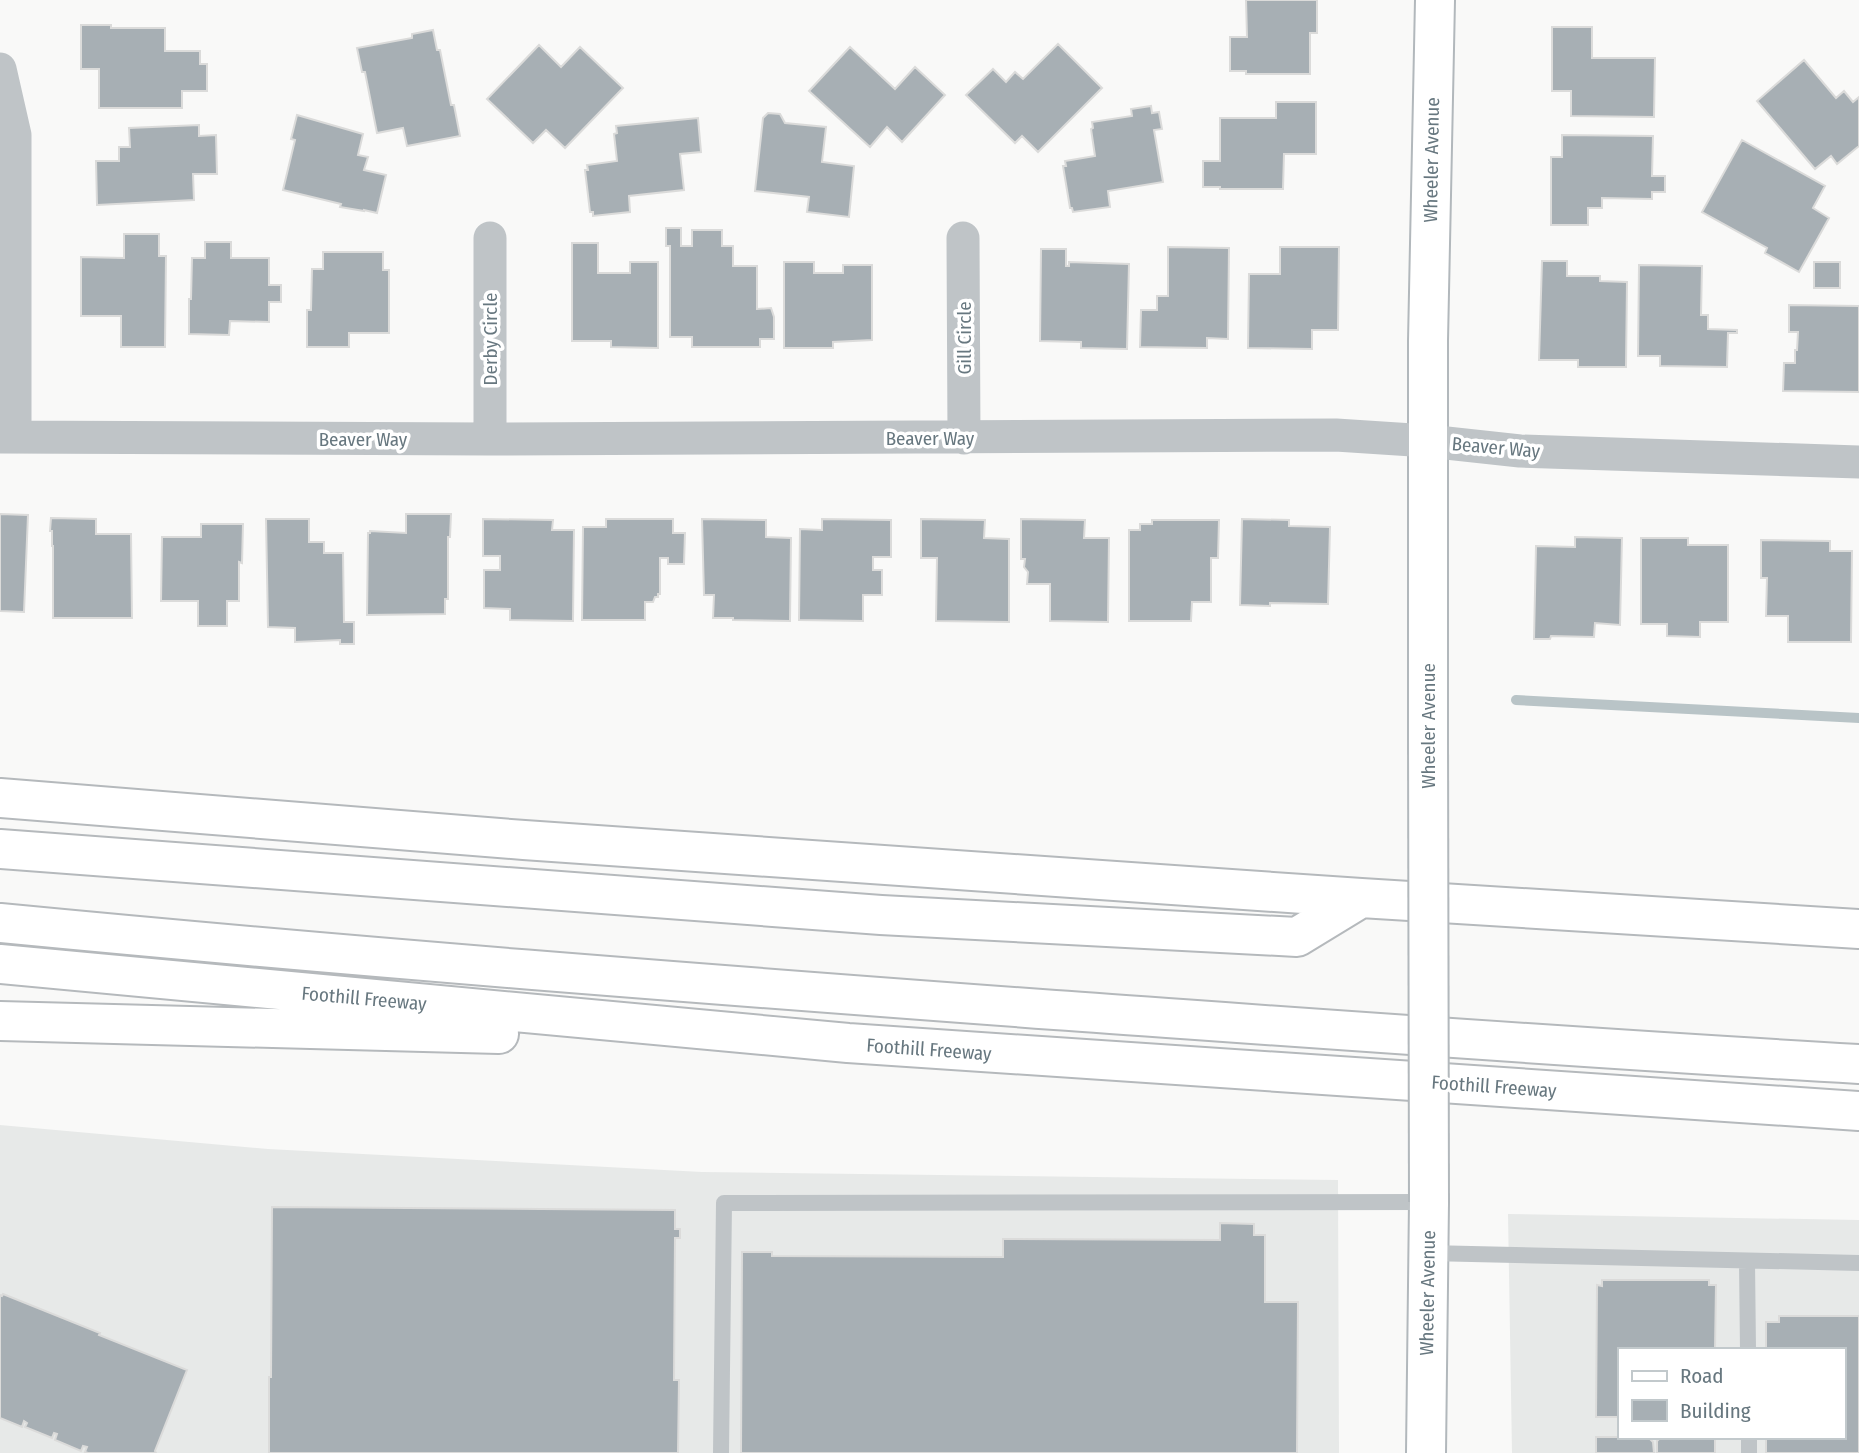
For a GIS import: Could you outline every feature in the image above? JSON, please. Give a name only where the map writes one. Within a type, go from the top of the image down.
[{"type":"main road","name":"Wheeler Avenue","points":[[1426,1453],[1429,1202],[1428,341],[1435,0]]},
{"type":"main road","points":[[0,799],[538,841],[1361,898],[1859,929]]},
{"type":"main road","points":[[0,849],[881,915],[1297,937],[1361,898]]},
{"type":"main road","points":[[0,923],[776,990],[1344,1031],[1859,1064]]},
{"type":"main road","name":"Foothill Freeway","points":[[0,964],[848,1043],[1859,1111]]},
{"type":"main road","points":[[0,1021],[848,1043]]},
{"type":"street","points":[[0,69],[15,135],[8,437]]},
{"type":"street","name":"Derby Circle","points":[[490,238],[490,439]]},
{"type":"street","name":"Gill Circle","points":[[963,238],[964,438]]},
{"type":"street","name":"Beaver Way","points":[[8,437],[490,439],[1336,435],[1520,451],[1859,463]]},
{"type":"lane","points":[[721,1453],[724,1203],[1429,1202]]},
{"type":"lane","points":[[1428,1252],[1859,1264]]},
{"type":"lane","points":[[1747,1262],[1748,1348]]},
{"type":"shaded area","points":[[0,1125],[268,1149],[702,1172],[1338,1180],[1339,1453],[0,1453]]},
{"type":"shaded area","points":[[1508,1214],[1859,1220],[1859,1453],[1512,1453]]},
{"type":"building","points":[[1246,0],[1317,0],[1317,33],[1310,33],[1310,74],[1246,74],[1246,71],[1230,71],[1230,37],[1247,37]]},
{"type":"building","points":[[81,25],[165,28],[165,51],[200,51],[200,64],[207,64],[207,91],[182,91],[182,108],[99,108],[99,69],[81,69]]},
{"type":"building","points":[[1552,27],[1592,27],[1592,58],[1655,58],[1654,117],[1571,116],[1571,91],[1552,91]]},
{"type":"building","points":[[433,30],[460,136],[407,146],[403,128],[377,133],[365,72],[362,72],[357,48],[412,38],[412,34]]},
{"type":"building","points":[[1058,44],[1102,88],[1038,152],[1022,136],[1015,143],[966,95],[993,69],[1006,82],[1015,72],[1023,79]]},
{"type":"building","points":[[539,45],[561,67],[580,47],[623,88],[565,148],[546,130],[533,143],[487,99]]},
{"type":"building","points":[[850,47],[895,89],[915,67],[945,95],[902,142],[887,127],[870,147],[809,91]]},
{"type":"building","points":[[1804,60],[1836,98],[1844,91],[1853,102],[1859,97],[1859,146],[1837,164],[1831,156],[1815,169],[1757,101]]},
{"type":"building","points":[[1276,102],[1316,102],[1316,154],[1284,154],[1283,189],[1203,187],[1203,161],[1220,161],[1220,118],[1276,118]]},
{"type":"building","points":[[1151,106],[1152,113],[1159,112],[1162,129],[1154,130],[1163,182],[1108,191],[1110,207],[1073,212],[1063,166],[1066,166],[1065,161],[1095,156],[1092,122],[1132,116],[1131,109]]},
{"type":"building","points":[[768,113],[780,114],[785,123],[826,127],[822,162],[854,166],[849,217],[807,212],[809,197],[755,191],[763,118]]},
{"type":"building","points":[[297,115],[363,134],[358,155],[368,157],[364,170],[386,175],[377,213],[340,207],[341,204],[283,190],[295,140],[291,139]]},
{"type":"building","points":[[698,118],[701,152],[680,154],[684,190],[629,196],[630,212],[593,216],[593,212],[590,212],[585,170],[588,170],[587,165],[617,161],[614,134],[617,133],[616,126]]},
{"type":"building","points":[[199,125],[199,136],[216,135],[217,174],[193,174],[194,200],[97,205],[96,161],[119,161],[119,147],[130,147],[129,128]]},
{"type":"building","points":[[1562,135],[1653,136],[1652,176],[1665,176],[1665,192],[1652,192],[1652,199],[1602,198],[1602,208],[1588,208],[1588,225],[1551,225],[1551,157],[1562,157]]},
{"type":"building","points":[[1742,140],[1825,186],[1813,208],[1829,218],[1799,272],[1765,253],[1767,248],[1702,212]]},
{"type":"building","points":[[666,228],[681,228],[681,246],[692,246],[692,230],[722,230],[722,246],[733,246],[733,266],[757,266],[757,309],[771,308],[774,317],[774,339],[760,339],[760,347],[692,347],[692,337],[670,337],[670,246],[666,246]]},
{"type":"building","points":[[124,234],[159,234],[159,256],[166,256],[165,347],[121,347],[121,316],[81,316],[81,257],[124,258]]},
{"type":"building","points":[[205,242],[231,242],[231,258],[269,258],[269,285],[281,285],[281,302],[269,302],[269,322],[230,321],[229,335],[189,334],[192,258],[205,258]]},
{"type":"building","points":[[572,243],[598,243],[598,273],[630,273],[630,262],[658,262],[658,348],[611,347],[611,341],[572,341]]},
{"type":"building","points":[[1168,247],[1229,248],[1228,339],[1207,338],[1207,348],[1140,347],[1141,310],[1157,310],[1157,296],[1168,296]]},
{"type":"building","points":[[1280,247],[1339,247],[1338,330],[1312,330],[1312,349],[1248,348],[1249,274],[1280,274]]},
{"type":"building","points":[[1041,249],[1066,249],[1066,266],[1069,266],[1069,262],[1129,264],[1127,349],[1081,348],[1081,342],[1040,341]]},
{"type":"building","points":[[323,252],[383,252],[383,270],[389,270],[389,333],[349,333],[349,347],[307,347],[307,310],[311,310],[312,269],[323,269]]},
{"type":"building","points":[[1542,261],[1567,261],[1567,276],[1600,276],[1600,281],[1627,282],[1626,367],[1578,367],[1578,360],[1539,360]]},
{"type":"building","points":[[784,262],[814,262],[814,273],[843,273],[843,265],[872,265],[872,340],[833,342],[833,348],[784,348]]},
{"type":"building","points":[[1814,262],[1840,262],[1840,288],[1814,288]]},
{"type":"building","points":[[1639,265],[1702,266],[1701,315],[1708,315],[1708,329],[1737,330],[1737,333],[1728,333],[1727,367],[1660,366],[1660,356],[1638,356]]},
{"type":"building","points":[[1789,305],[1859,306],[1859,392],[1783,391],[1784,363],[1795,363],[1797,350],[1798,332],[1789,332]]},
{"type":"building","points":[[0,514],[28,515],[24,612],[0,611]]},
{"type":"building","points":[[406,514],[451,514],[445,614],[367,615],[368,533],[406,533]]},
{"type":"building","points":[[51,518],[96,519],[96,534],[131,534],[132,618],[53,618]]},
{"type":"building","points":[[266,519],[309,519],[309,542],[324,542],[324,553],[343,553],[344,622],[354,622],[354,644],[340,644],[340,640],[295,642],[295,628],[268,627]]},
{"type":"building","points":[[483,519],[553,520],[552,530],[574,530],[573,621],[510,620],[510,609],[484,608],[484,570],[500,570],[500,556],[483,556]]},
{"type":"building","points":[[606,519],[673,519],[673,533],[685,533],[684,564],[668,564],[668,558],[660,558],[660,594],[653,602],[645,602],[645,620],[582,620],[583,527],[606,527]]},
{"type":"building","points":[[702,519],[766,520],[766,537],[791,538],[790,621],[713,618],[714,595],[704,595]]},
{"type":"building","points":[[822,519],[891,520],[891,557],[873,557],[873,570],[882,570],[882,595],[863,595],[863,621],[799,620],[800,529],[822,530]]},
{"type":"building","points":[[921,519],[985,520],[984,538],[1009,539],[1009,622],[936,621],[937,558],[921,558]]},
{"type":"building","points":[[1021,519],[1085,520],[1084,538],[1109,538],[1108,622],[1050,621],[1050,584],[1027,584],[1025,559],[1021,559]]},
{"type":"building","points":[[1242,519],[1289,520],[1289,526],[1330,527],[1328,604],[1240,605]]},
{"type":"building","points":[[1152,520],[1219,520],[1218,558],[1211,558],[1211,602],[1192,602],[1191,621],[1129,621],[1129,530],[1140,530],[1140,524],[1152,524]]},
{"type":"building","points":[[201,524],[243,524],[239,601],[227,601],[227,626],[198,626],[198,601],[161,601],[162,537],[201,537]]},
{"type":"building","points":[[1575,537],[1622,538],[1620,625],[1595,623],[1594,637],[1551,636],[1550,639],[1534,639],[1536,546],[1575,547]]},
{"type":"building","points":[[1641,538],[1688,538],[1688,545],[1728,545],[1728,622],[1700,622],[1700,637],[1667,636],[1667,624],[1641,624]]},
{"type":"building","points":[[1761,540],[1830,541],[1830,551],[1852,551],[1851,642],[1788,642],[1788,616],[1766,616],[1767,578],[1761,578]]},
{"type":"building","points":[[272,1207],[675,1210],[675,1229],[680,1229],[680,1238],[675,1238],[674,1380],[679,1380],[678,1453],[269,1453]]},
{"type":"building","points":[[1220,1223],[1254,1224],[1254,1235],[1265,1235],[1265,1302],[1298,1302],[1297,1453],[741,1453],[742,1252],[772,1252],[772,1256],[1003,1257],[1003,1239],[1220,1240]]},
{"type":"building","points":[[1602,1280],[1709,1280],[1709,1285],[1716,1285],[1715,1348],[1618,1348],[1618,1417],[1596,1417],[1597,1285],[1602,1286]]},
{"type":"building","points":[[0,1295],[187,1370],[156,1453],[88,1453],[85,1452],[87,1447],[83,1446],[81,1451],[55,1440],[57,1434],[54,1433],[52,1438],[25,1427],[27,1423],[24,1421],[22,1427],[0,1418]]},
{"type":"building","points":[[1779,1316],[1859,1316],[1859,1453],[1766,1453],[1766,1439],[1845,1439],[1845,1348],[1766,1348],[1766,1322],[1779,1322]]},
{"type":"building","points":[[1596,1437],[1650,1439],[1653,1442],[1654,1453],[1596,1453]]},
{"type":"building","points":[[1715,1439],[1715,1453],[1657,1453],[1657,1441]]},
{"type":"waterway","points":[[1516,700],[1859,718]]}]
